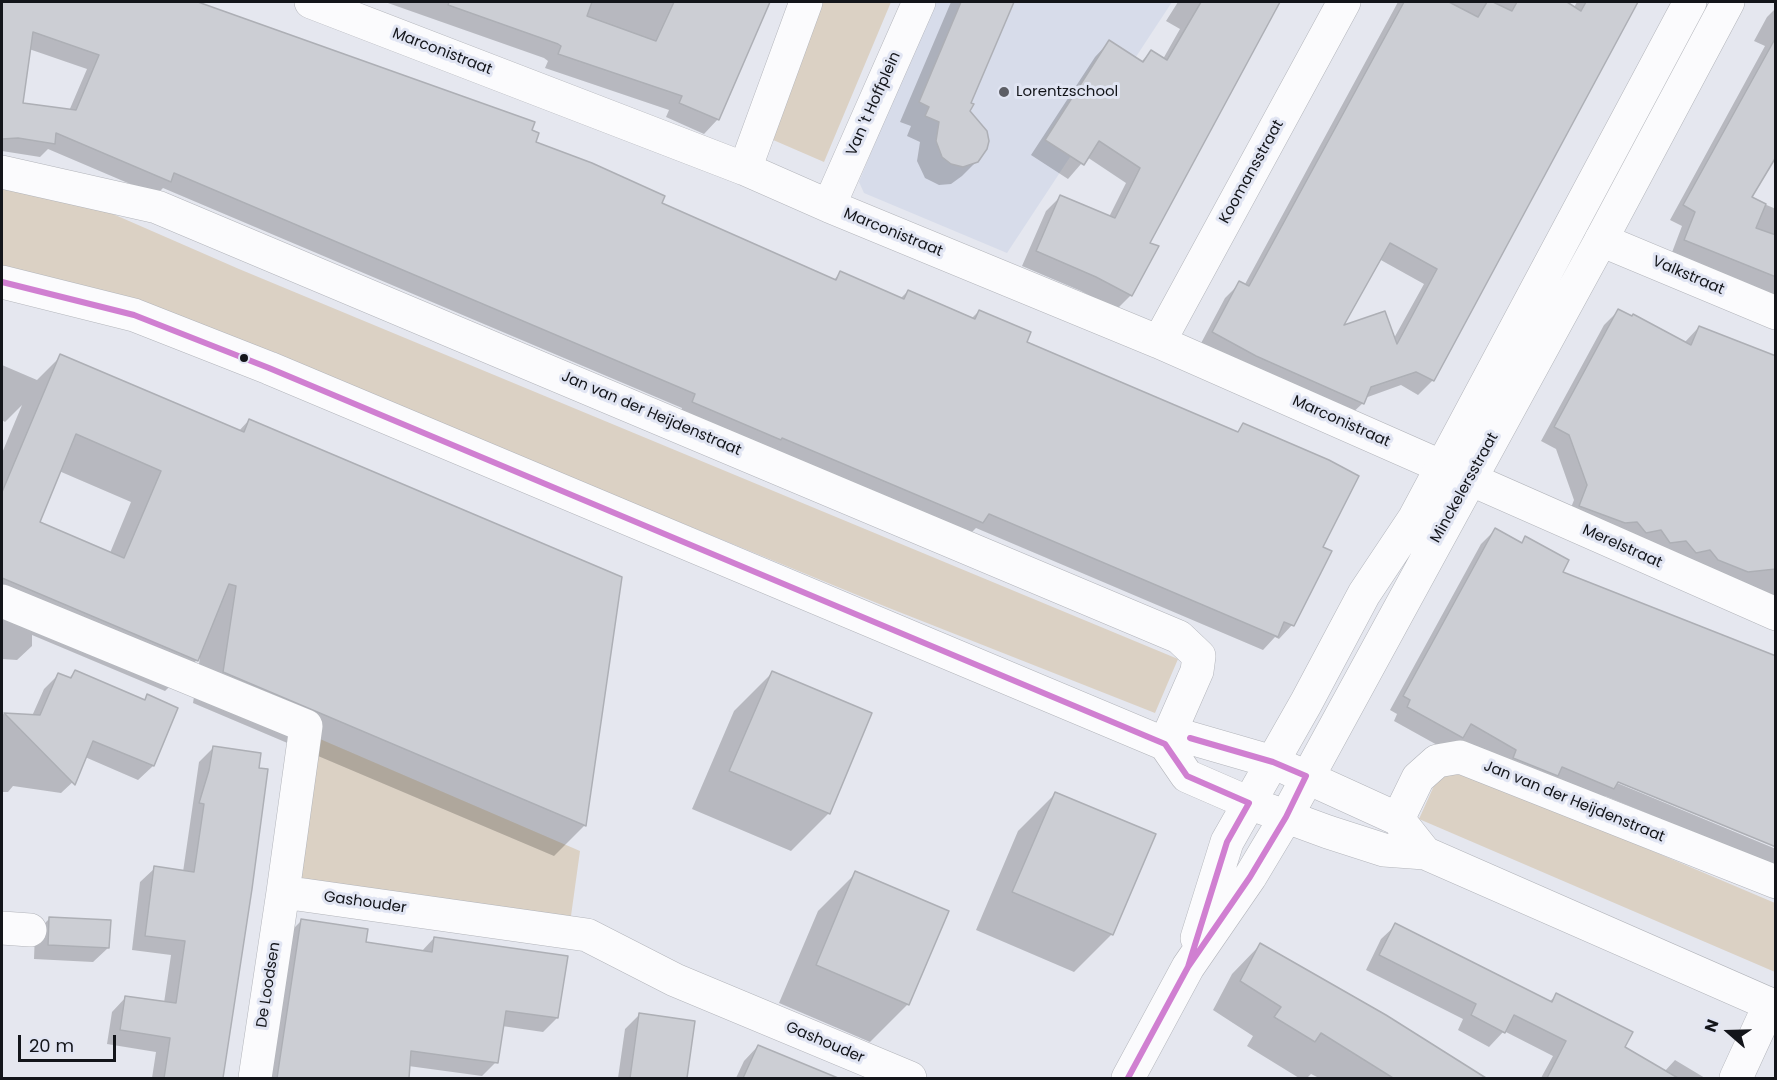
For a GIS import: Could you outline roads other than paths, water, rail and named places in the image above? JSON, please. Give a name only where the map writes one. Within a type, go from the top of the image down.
[{"type":"street","name":"Marconistraat","points":[[311,2],[745,169],[1159,342],[1455,472]]},
{"type":"street","points":[[745,169],[806,2]]},
{"type":"street","name":"Van 't Hoffplein","points":[[829,206],[919,2]]},
{"type":"street","name":"Koomansstraat","points":[[1159,342],[1344,2]]},
{"type":"street","name":"Minckelersstraat","points":[[1128,1078],[1188,967],[1250,877],[1286,817],[1455,472],[1690,2]]},
{"type":"street","name":"Minckelersstraat","points":[[1188,967],[1227,842],[1364,594],[1414,519],[1455,472],[1601,240],[1728,2]]},
{"type":"street","name":"Jan van der Heijdenstraat","points":[[2,172],[157,207],[1179,638],[1198,656],[1197,671],[1165,744]]},
{"type":"street","name":"Valkstraat","points":[[1601,240],[1776,313]]},
{"type":"street","points":[[2,282],[134,315],[269,368],[1165,744],[1187,776],[1286,817],[1384,849],[1425,853],[1773,1005],[1736,1078]]},
{"type":"street","name":"Merelstraat","points":[[1455,472],[1776,614]]},
{"type":"street","points":[[2,601],[306,726],[283,892]]},
{"type":"street","points":[[1165,744],[1190,738],[1273,762],[1398,819],[1425,853]]},
{"type":"street","name":"Jan van der Heijdenstraat","points":[[1398,819],[1418,778],[1437,761],[1460,757],[1776,882]]},
{"type":"street","name":"De Loodsen","points":[[255,1078],[283,892]]},
{"type":"street","name":"Gashouder","points":[[283,892],[587,935],[675,980],[910,1078]]},
{"type":"place","name":"Lorentzschool","points":[[1004,92]]}]
